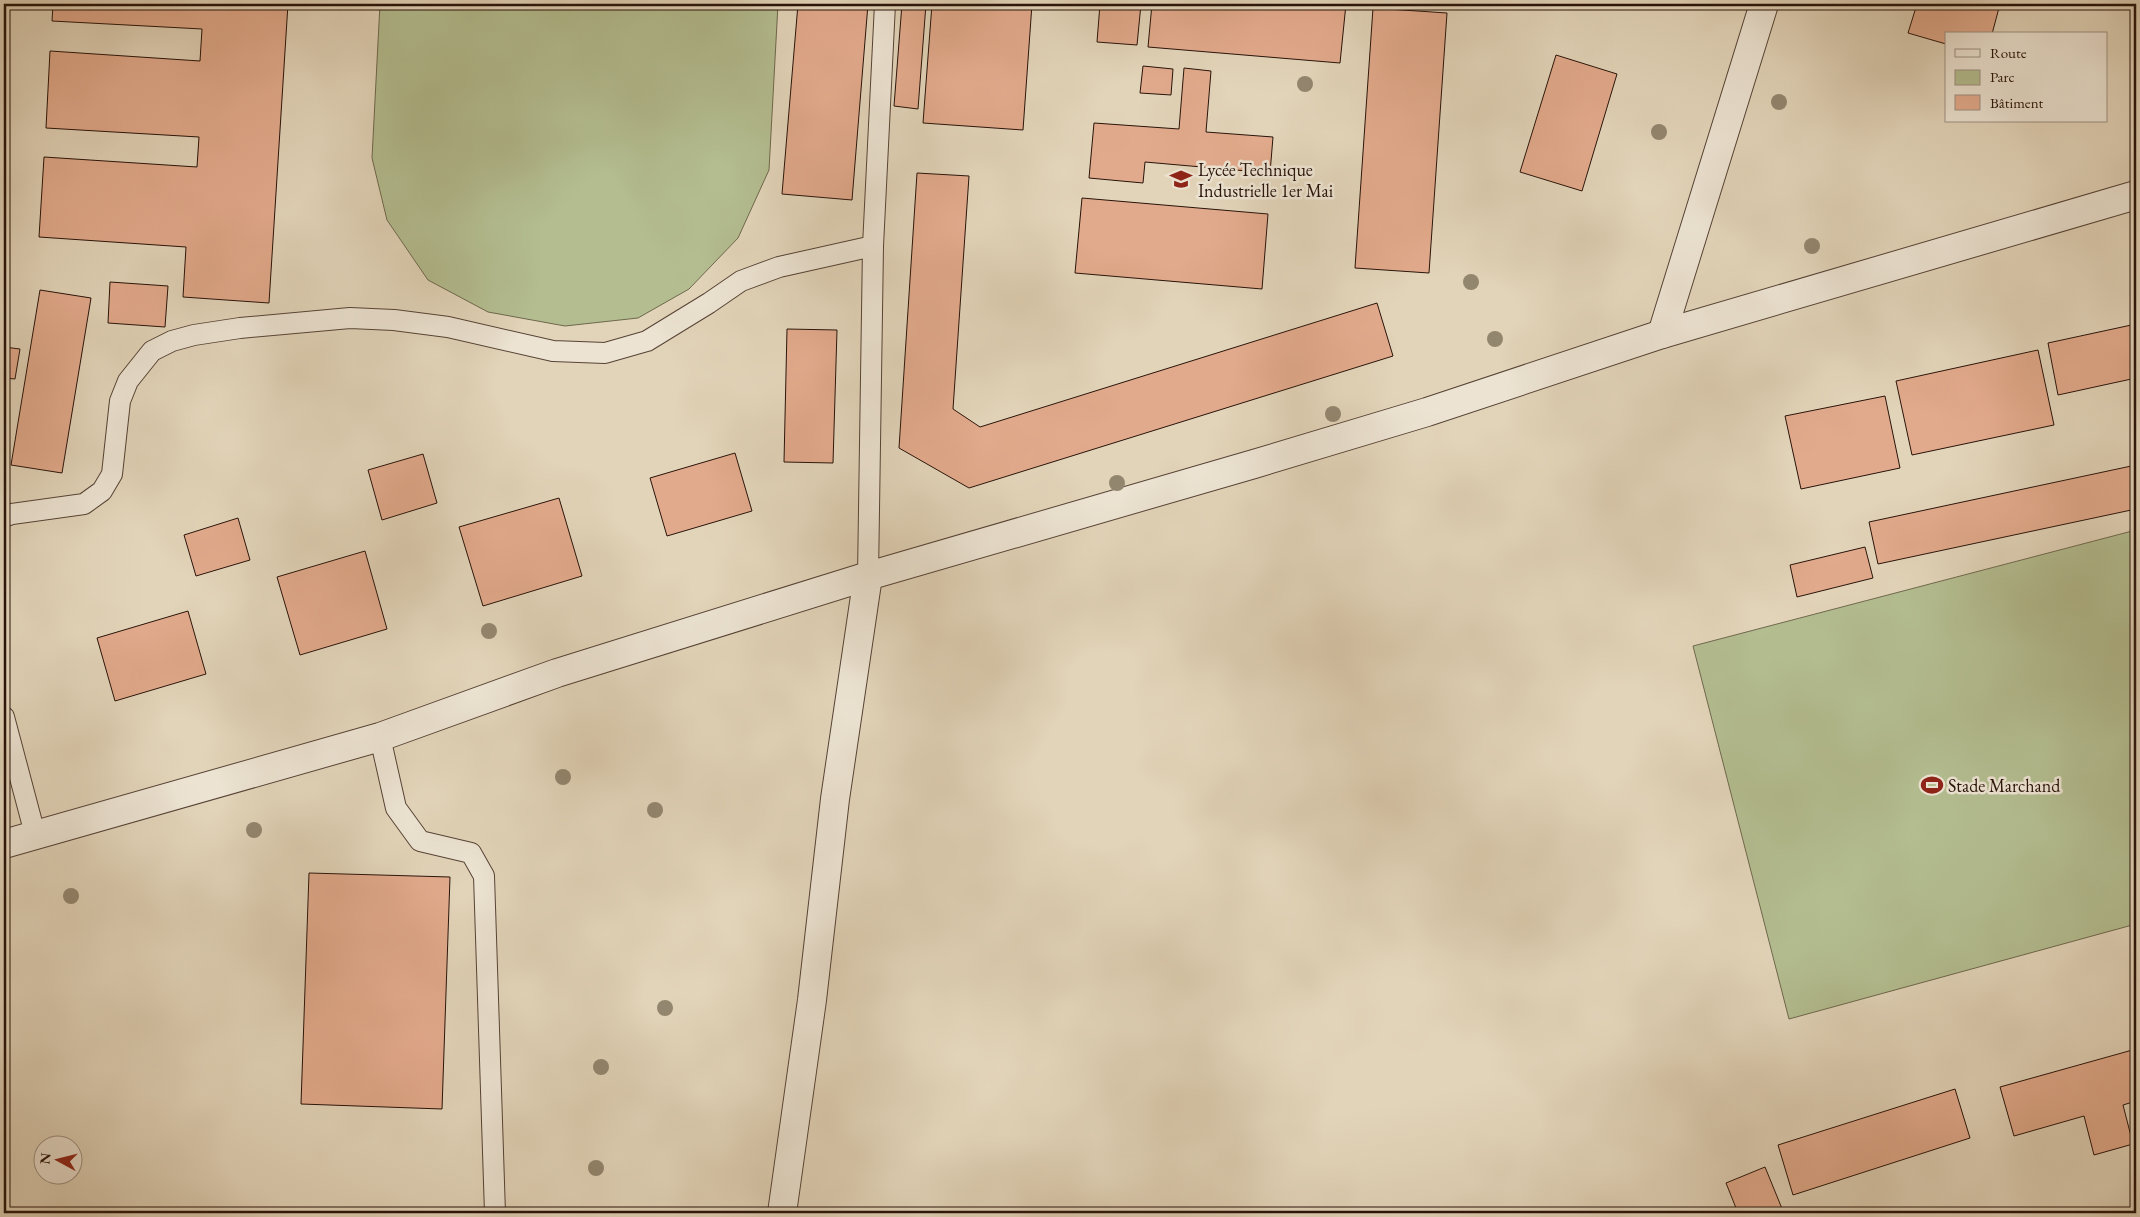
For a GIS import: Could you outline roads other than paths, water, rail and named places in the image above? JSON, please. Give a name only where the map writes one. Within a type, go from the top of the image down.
[{"type":"street","points":[[1662,334],[1764,4]]},
{"type":"street","points":[[4,844],[380,737],[557,673],[868,576],[1400,420],[1662,334],[2136,195]]},
{"type":"street","points":[[782,1213],[812,1000],[835,799],[868,576]]},
{"type":"lane","points":[[868,576],[873,246],[886,4]]},
{"type":"lane","points":[[4,517],[12,514],[84,504],[102,491],[112,474],[120,401],[128,381],[152,351],[194,335],[240,328],[350,318],[394,320],[448,327],[553,351],[605,353],[647,341],[741,281],[779,267],[873,246]]},
{"type":"lane","points":[[4,716],[35,834]]},
{"type":"lane","points":[[380,737],[396,808],[420,841],[471,852],[484,876],[495,1213]]},
{"type":"place","name":"Lycée Technique Industrielle 1er Mai","points":[[1181,179]]},
{"type":"place","name":"Stade Marchand","points":[[1932,785]]}]
